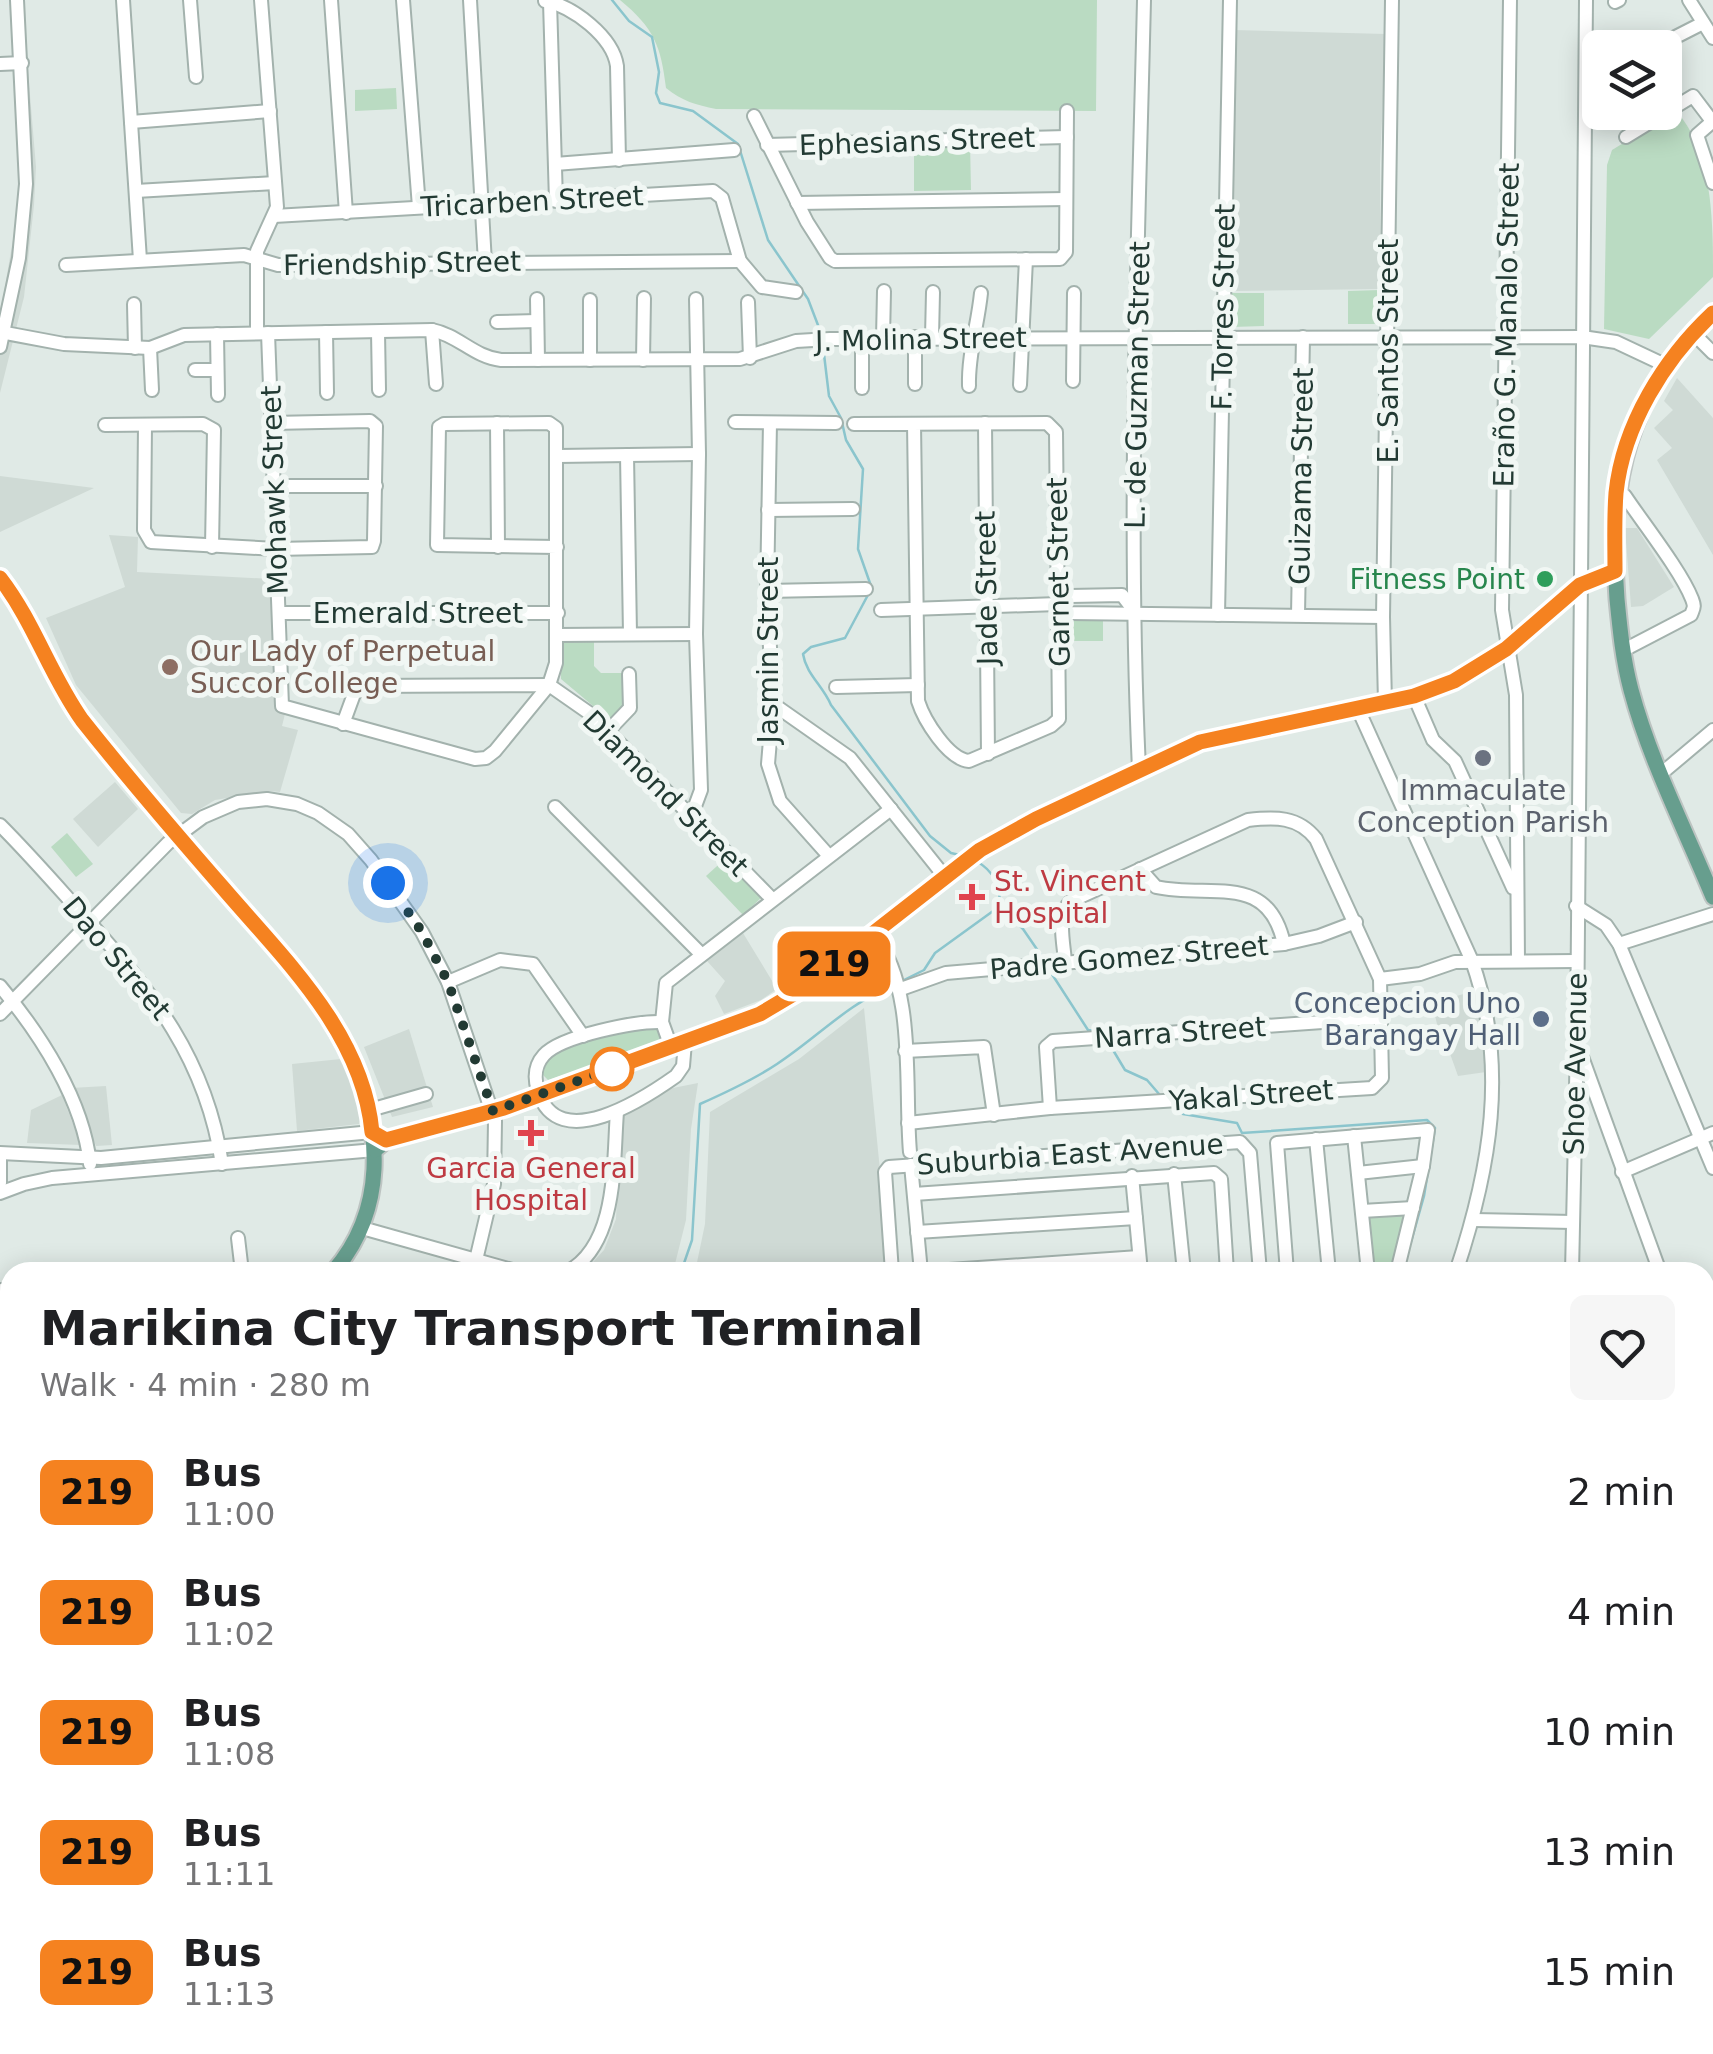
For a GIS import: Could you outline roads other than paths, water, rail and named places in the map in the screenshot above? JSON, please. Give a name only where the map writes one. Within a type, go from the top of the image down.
[{"type":"main road","points":[[1713,313],[1654,386],[1633,430],[1616,490],[1615,571],[1622,651],[1632,692],[1713,897]]},
{"type":"main road","points":[[378,1140],[493,1111],[678,1045],[773,1006],[802,989],[980,850],[1139,769],[1218,737],[1385,703],[1454,681],[1506,649],[1580,585],[1615,571]]},
{"type":"main road","points":[[0,578],[23,612],[55,679],[76,712],[287,960],[340,1036],[378,1140],[370,1205],[362,1228],[340,1262]]},
{"type":"street","points":[[1,337],[19,258],[27,168],[17,0]]},
{"type":"street","points":[[123,0],[140,260]]},
{"type":"street","points":[[190,0],[196,77]]},
{"type":"street","points":[[256,260],[278,207],[261,0]]},
{"type":"street","points":[[331,0],[346,212]]},
{"type":"street","points":[[403,0],[419,207]]},
{"type":"street","points":[[470,0],[485,263]]},
{"type":"street","name":"L. de Guzman Street","points":[[1139,769],[1134,612],[1144,0]]},
{"type":"street","name":"F. Torres Street","points":[[1218,614],[1230,0]]},
{"type":"street","name":"E. Santos Street","points":[[1385,703],[1392,0]]},
{"type":"street","name":"Eraño G. Manalo Street","points":[[1510,0],[1502,610],[1516,696],[1518,961]]},
{"type":"street","name":"Shoe Avenue","points":[[1586,0],[1586,30]]},
{"type":"street","points":[[1689,0],[1713,38]]},
{"type":"street","points":[[556,201],[546,1],[568,8],[614,52],[618,66],[619,160]]},
{"type":"street","points":[[1682,33],[1702,22]]},
{"type":"street","points":[[0,64],[22,63]]},
{"type":"street","points":[[1626,137],[1692,96],[1713,121],[1698,132],[1713,183]]},
{"type":"street","points":[[132,122],[270,110]]},
{"type":"street","points":[[754,116],[798,203],[835,261],[1026,260],[1064,256],[1067,112]]},
{"type":"street","name":"Shoe Avenue","points":[[1572,1262],[1584,130]]},
{"type":"street","name":"Ephesians Street","points":[[767,144],[1067,136]]},
{"type":"street","points":[[555,164],[734,150]]},
{"type":"street","points":[[136,190],[275,183]]},
{"type":"street","name":"Tricarben Street","points":[[274,216],[718,192],[740,260]]},
{"type":"street","points":[[798,203],[1066,199]]},
{"type":"street","name":"Friendship Street","points":[[66,265],[244,255],[278,266],[740,260]]},
{"type":"street","name":"Mohawk Street","points":[[256,260],[272,423],[282,706],[342,724]]},
{"type":"street","points":[[740,260],[762,287],[796,292]]},
{"type":"street","points":[[1020,385],[1026,260]]},
{"type":"street","points":[[883,338],[884,291]]},
{"type":"street","points":[[932,337],[933,292]]},
{"type":"street","points":[[969,386],[968,364],[981,293]]},
{"type":"street","points":[[1074,293],[1074,381]]},
{"type":"street","points":[[644,298],[644,360]]},
{"type":"street","points":[[691,818],[701,790],[696,634],[696,299]]},
{"type":"street","points":[[537,300],[538,360]]},
{"type":"street","points":[[590,300],[590,360]]},
{"type":"street","points":[[748,302],[750,358]]},
{"type":"street","points":[[134,304],[152,390]]},
{"type":"street","points":[[497,322],[537,321]]},
{"type":"street","points":[[432,330],[436,384]]},
{"type":"street","name":"J. Molina Street","points":[[1,337],[142,348],[184,335],[432,330],[443,332],[488,359],[644,360],[750,358],[796,341],[862,338],[1582,336],[1616,342],[1668,366]]},
{"type":"street","points":[[326,332],[327,393]]},
{"type":"street","points":[[378,332],[379,390]]},
{"type":"street","points":[[1693,333],[1713,354]]},
{"type":"street","points":[[218,334],[218,395]]},
{"type":"street","points":[[914,384],[915,337]]},
{"type":"street","name":"Guizama Street","points":[[1298,615],[1303,337]]},
{"type":"street","points":[[862,338],[862,388]]},
{"type":"street","points":[[195,370],[217,370]]},
{"type":"street","points":[[735,422],[836,423]]},
{"type":"street","points":[[145,424],[144,530],[154,544],[276,549],[372,547],[376,486],[374,424],[272,423]]},
{"type":"street","points":[[497,423],[498,548]]},
{"type":"street","name":"Jasmin Street","points":[[770,423],[768,591],[773,704],[768,764],[780,800],[829,856]]},
{"type":"street","points":[[854,424],[985,423]]},
{"type":"street","name":"Garnet Street","points":[[985,423],[1053,426],[1056,432],[1058,604],[1059,719],[1052,726],[988,754]]},
{"type":"street","name":"Jade Street","points":[[985,423],[988,754]]},
{"type":"street","points":[[105,425],[203,424],[214,430],[212,547]]},
{"type":"street","points":[[914,424],[920,708],[954,756],[969,761],[988,754]]},
{"type":"street","points":[[549,685],[364,686],[354,694],[342,724],[475,759],[486,758],[549,685],[556,663],[558,614],[558,456],[554,425],[439,427],[435,540],[440,547],[557,547]]},
{"type":"street","points":[[558,456],[699,454]]},
{"type":"street","points":[[628,455],[630,634]]},
{"type":"street","points":[[273,486],[376,486]]},
{"type":"street","points":[[1616,490],[1625,496],[1692,598],[1694,608],[1690,614],[1622,651]]},
{"type":"street","points":[[768,510],[853,509]]},
{"type":"street","points":[[768,591],[866,589]]},
{"type":"street","points":[[882,610],[1058,604],[1070,596],[1122,596],[1134,612],[1383,618]]},
{"type":"street","name":"Emerald Street","points":[[279,613],[558,614]]},
{"type":"street","points":[[557,635],[696,634]]},
{"type":"street","points":[[608,731],[630,708],[628,674]]},
{"type":"street","name":"Diamond Street","points":[[549,685],[592,715],[772,899]]},
{"type":"street","points":[[836,687],[918,685]]},
{"type":"street","points":[[1414,696],[1434,740],[1455,760],[1516,894]]},
{"type":"street","points":[[773,704],[850,758],[945,876]]},
{"type":"street","points":[[1358,709],[1472,961],[1491,1032],[1492,1121],[1474,1220],[1459,1262]]},
{"type":"street","points":[[1662,774],[1713,730]]},
{"type":"street","points":[[0,1014],[178,834],[217,808],[238,802],[282,800],[318,812],[348,834],[371,860],[422,932],[448,982],[493,1111],[494,1184],[476,1260]]},
{"type":"street","points":[[555,807],[701,954]]},
{"type":"street","points":[[662,1022],[583,1036],[546,1052],[536,1066],[539,1095],[547,1108],[566,1120],[580,1122],[617,1112],[676,1076],[683,1066],[678,1045],[662,1022],[666,984],[891,809]]},
{"type":"street","points":[[1066,962],[1064,907],[1071,901],[1248,820],[1276,817],[1310,830],[1380,979],[1420,974],[1455,962],[1576,961]]},
{"type":"street","name":"Dao Street","points":[[0,825],[92,924],[144,985],[177,1032],[197,1073],[222,1164]]},
{"type":"street","points":[[1140,869],[1156,887],[1254,896],[1277,920],[1284,944]]},
{"type":"street","points":[[1576,906],[1595,915],[1619,944],[1706,1136],[1713,1168]]},
{"type":"street","points":[[1619,944],[1713,914]]},
{"type":"street","name":"Padre Gomez Street","points":[[899,984],[946,973],[1284,944],[1356,922]]},
{"type":"street","points":[[873,933],[885,948],[899,984],[919,1262]]},
{"type":"street","points":[[448,982],[500,960],[530,963],[583,1036]]},
{"type":"street","name":"Yakal Street","points":[[908,1123],[1050,1108],[1372,1088],[1382,1078],[1380,979]]},
{"type":"street","points":[[0,986],[54,1066],[82,1129],[91,1175]]},
{"type":"street","name":"Narra Street","points":[[1050,1108],[1046,1047],[1053,1040],[1378,1018]]},
{"type":"street","points":[[1577,1040],[1656,1262]]},
{"type":"street","points":[[905,1051],[986,1048],[994,1114]]},
{"type":"street","points":[[370,1110],[426,1094]]},
{"type":"street","points":[[581,1262],[601,1232],[617,1112]]},
{"type":"street","points":[[1286,1262],[1276,1147],[1280,1141],[1428,1130],[1424,1166],[1399,1262]]},
{"type":"street","points":[[1354,1136],[1367,1262]]},
{"type":"street","points":[[1622,1172],[1706,1136]]},
{"type":"street","points":[[1316,1139],[1328,1262]]},
{"type":"street","points":[[0,1183],[0,1155],[90,1159],[220,1147],[378,1140]]},
{"type":"street","points":[[0,1193],[24,1184],[222,1164],[378,1140]]},
{"type":"street","name":"Suburbia East Avenue","points":[[891,1262],[886,1169],[911,1158],[1240,1142],[1250,1153],[1259,1262]]},
{"type":"street","points":[[1358,1173],[1424,1166]]},
{"type":"street","points":[[1174,1174],[1183,1262]]},
{"type":"street","points":[[914,1194],[1132,1176],[1219,1175],[1225,1262]]},
{"type":"street","points":[[1132,1176],[1140,1262]]},
{"type":"street","points":[[1362,1211],[1413,1208]]},
{"type":"street","points":[[917,1232],[1136,1218]]},
{"type":"street","points":[[1474,1220],[1572,1222]]},
{"type":"street","points":[[362,1228],[483,1262]]},
{"type":"street","points":[[238,1238],[241,1262]]},
{"type":"street","points":[[1067,1262],[1140,1257]]},
{"type":"waterway","points":[[612,0],[629,21],[652,37],[660,103],[693,111],[738,144],[768,240],[808,299],[821,333]]},
{"type":"waterway","points":[[823,346],[829,396],[841,418],[846,440],[863,469],[858,549],[871,586]]},
{"type":"waterway","points":[[869,593],[845,638],[811,647],[803,654],[805,661],[831,705],[930,836],[951,853],[964,856]]},
{"type":"waterway","points":[[900,982],[924,970],[935,953],[1000,906],[995,879],[976,861]]},
{"type":"waterway","points":[[1000,906],[1023,929],[1045,961]]},
{"type":"waterway","points":[[1048,968],[1088,1030],[1101,1032]]},
{"type":"waterway","points":[[684,1262],[692,1240],[700,1104],[768,1070],[846,1012],[893,985]]},
{"type":"waterway","points":[[1107,1040],[1125,1070],[1147,1080],[1159,1094]]},
{"type":"waterway","points":[[1173,1107],[1183,1114],[1237,1123],[1242,1133],[1427,1120],[1435,1128],[1424,1196],[1411,1242]]},
{"type":"place","name":"Fitness Point","points":[[1545,579]]},
{"type":"place","name":"Our Lady of Perpetual Succor College","points":[[170,667]]},
{"type":"place","name":"Immaculate Conception Parish","points":[[1483,758]]},
{"type":"place","name":"St. Vincent Hospital","points":[[972,897]]},
{"type":"place","name":"Concepcion Uno Barangay Hall","points":[[1541,1019]]},
{"type":"place","name":"Garcia General Hospital","points":[[531,1133]]}]
